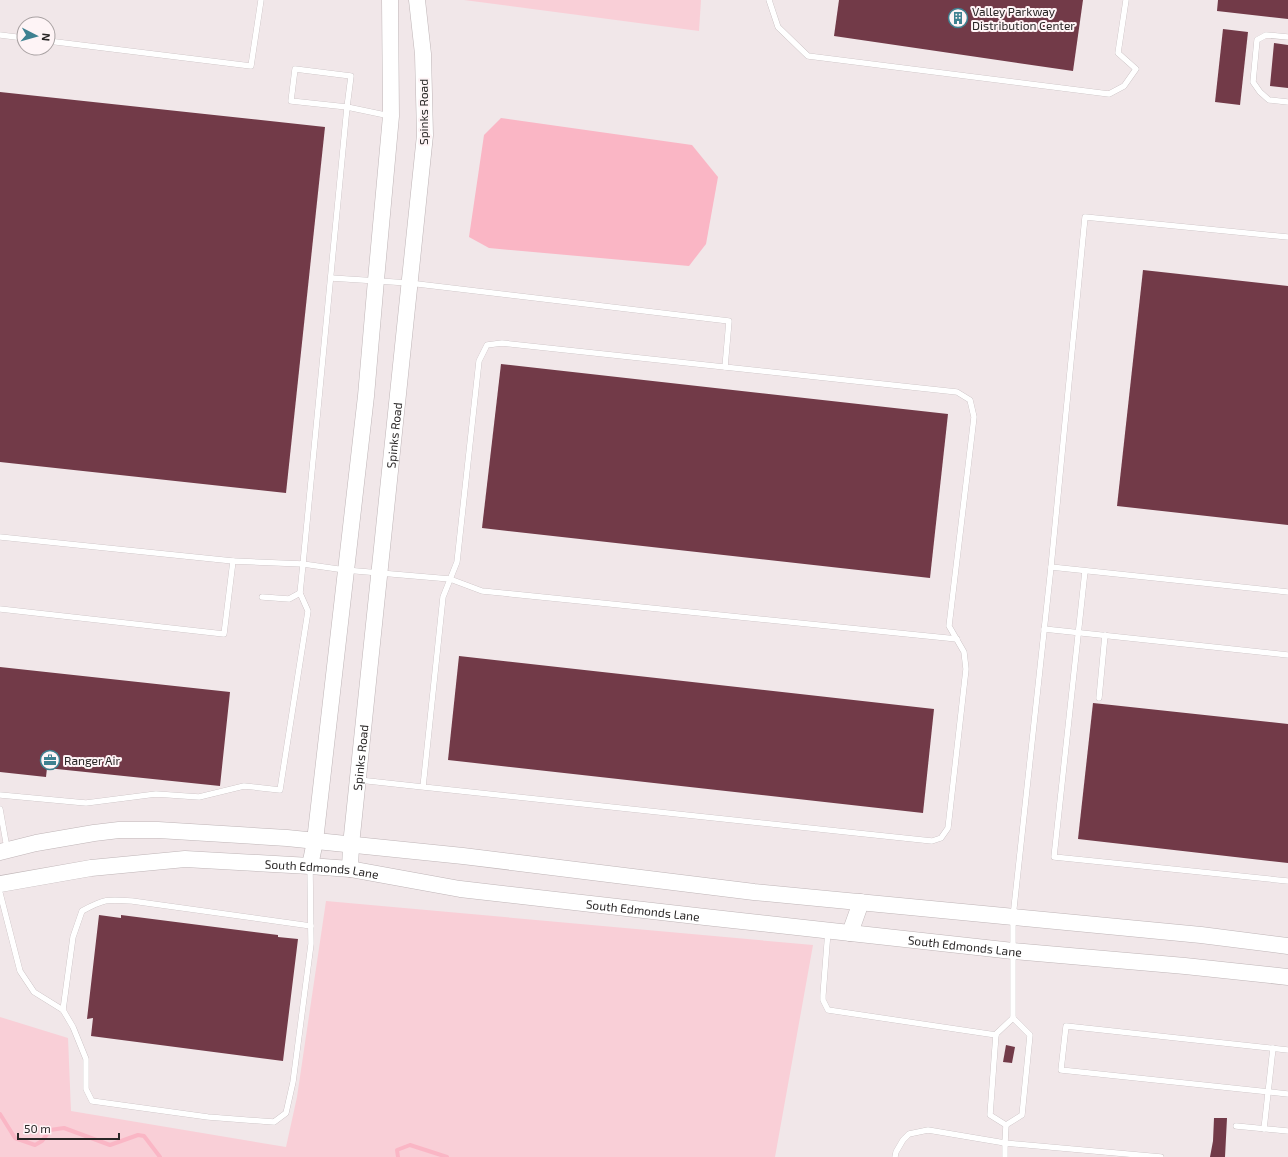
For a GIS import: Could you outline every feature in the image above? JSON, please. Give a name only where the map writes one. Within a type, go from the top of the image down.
[{"type":"main road","points":[[310,866],[365,403],[391,116],[390,0]]},
{"type":"main road","name":"Spinks Road","points":[[350,869],[351,845],[424,134],[423,54],[417,0]]},
{"type":"main road","points":[[2,855],[36,843],[119,830],[158,830],[314,841],[463,856],[754,892],[1201,935],[1288,946]]},
{"type":"main road","name":"South Edmonds Lane","points":[[0,884],[91,868],[185,859],[310,866],[350,869],[460,889],[705,918],[1013,951],[1185,966],[1288,977]]},
{"type":"main road","points":[[850,933],[861,902]]},
{"type":"lane","points":[[56,42],[251,66],[261,0]]},
{"type":"lane","points":[[769,0],[778,27],[808,56],[1109,94],[1124,86],[1136,69],[1118,53],[1126,0]]},
{"type":"lane","points":[[0,35],[16,37]]},
{"type":"lane","points":[[1288,37],[1266,35],[1258,40],[1253,82],[1260,92],[1269,100],[1288,102]]},
{"type":"lane","points":[[0,795],[86,803],[156,794],[199,797],[244,786],[280,790],[308,611],[300,593],[347,107],[351,76],[296,68],[291,101],[347,107],[391,116]]},
{"type":"lane","points":[[1006,1125],[990,1115],[996,1035],[1013,1018],[1013,917],[1051,567],[1085,217],[1288,237]]},
{"type":"lane","points":[[331,278],[409,283],[729,321],[725,367]]},
{"type":"lane","points":[[358,780],[422,787],[932,841],[941,838],[948,828],[966,669],[964,652],[949,626],[974,417],[970,400],[957,392],[502,343],[487,345],[478,361],[457,562],[443,597],[422,787]]},
{"type":"lane","points":[[0,537],[233,561],[303,564],[345,570],[450,579],[482,591],[957,639]]},
{"type":"lane","points":[[0,609],[224,634],[233,561]]},
{"type":"lane","points":[[1051,567],[1288,592]]},
{"type":"lane","points":[[1085,571],[1054,856],[1288,881]]},
{"type":"lane","points":[[262,597],[289,599],[300,593]]},
{"type":"lane","points":[[1044,629],[1288,655]]},
{"type":"lane","points":[[1099,698],[1105,635]]},
{"type":"lane","points":[[0,809],[2,855]]},
{"type":"lane","points":[[0,893],[20,971],[34,992],[63,1010],[73,1027],[86,1059],[86,1089],[92,1101],[208,1117],[274,1122],[286,1113],[294,1082],[311,944],[310,866]]},
{"type":"lane","points":[[63,1010],[73,937],[82,911],[98,903],[109,900],[132,902],[311,926]]},
{"type":"lane","points":[[828,930],[823,1000],[828,1010],[996,1035]]},
{"type":"lane","points":[[1006,1125],[1022,1115],[1030,1035],[1013,1018]]},
{"type":"lane","points":[[1288,1050],[1066,1026],[1061,1070],[1288,1094]]},
{"type":"lane","points":[[1264,1129],[1273,1048]]},
{"type":"lane","points":[[1005,1157],[1006,1125]]},
{"type":"lane","points":[[1236,1126],[1288,1131]]},
{"type":"lane","points":[[895,1157],[902,1140],[910,1134],[928,1130],[1005,1142],[1161,1157]]},
{"type":"shaded area","points":[[464,0],[701,0],[699,31]]},
{"type":"shaded area","points":[[501,118],[692,145],[718,177],[706,244],[689,266],[489,248],[469,237],[484,135]]},
{"type":"shaded area","points":[[326,901],[813,945],[775,1157],[0,1157],[0,1017],[68,1038],[71,1111],[286,1147],[297,1097]]},
{"type":"building","name":"Valley Parkway Distribution Center","points":[[839,0],[1083,0],[1073,71],[834,36]]},
{"type":"building","points":[[1218,0],[1288,0],[1288,19],[1217,11]]},
{"type":"building","points":[[1223,29],[1248,32],[1240,105],[1215,102]]},
{"type":"building","points":[[1274,43],[1288,45],[1288,88],[1270,86]]},
{"type":"building","points":[[0,92],[325,127],[286,493],[0,462]]},
{"type":"building","points":[[1143,270],[1288,286],[1288,525],[1117,506]]},
{"type":"building","points":[[501,364],[948,414],[930,578],[482,528]]},
{"type":"building","points":[[459,656],[934,709],[923,813],[448,760]]},
{"type":"building","points":[[0,667],[230,692],[220,786],[47,768],[46,777],[0,772]]},
{"type":"building","points":[[1093,703],[1288,724],[1288,863],[1078,839]]},
{"type":"building","points":[[99,915],[121,918],[121,915],[278,935],[278,937],[298,939],[283,1061],[91,1036],[93,1018],[87,1019]]},
{"type":"building","points":[[1006,1045],[1015,1047],[1012,1063],[1003,1062]]},
{"type":"building","points":[[1214,1118],[1227,1118],[1225,1157],[1210,1157],[1213,1141]]},
{"type":"waterway","points":[[0,1114],[15,1138],[35,1145],[42,1141],[50,1130],[64,1128],[110,1145],[138,1135],[144,1136],[160,1157]]},
{"type":"waterway","points":[[398,1157],[397,1150],[410,1145],[447,1157]]},
{"type":"place","name":"Valley Parkway Distribution Center","points":[[958,18]]},
{"type":"place","name":"Ranger Air","points":[[50,760]]}]
